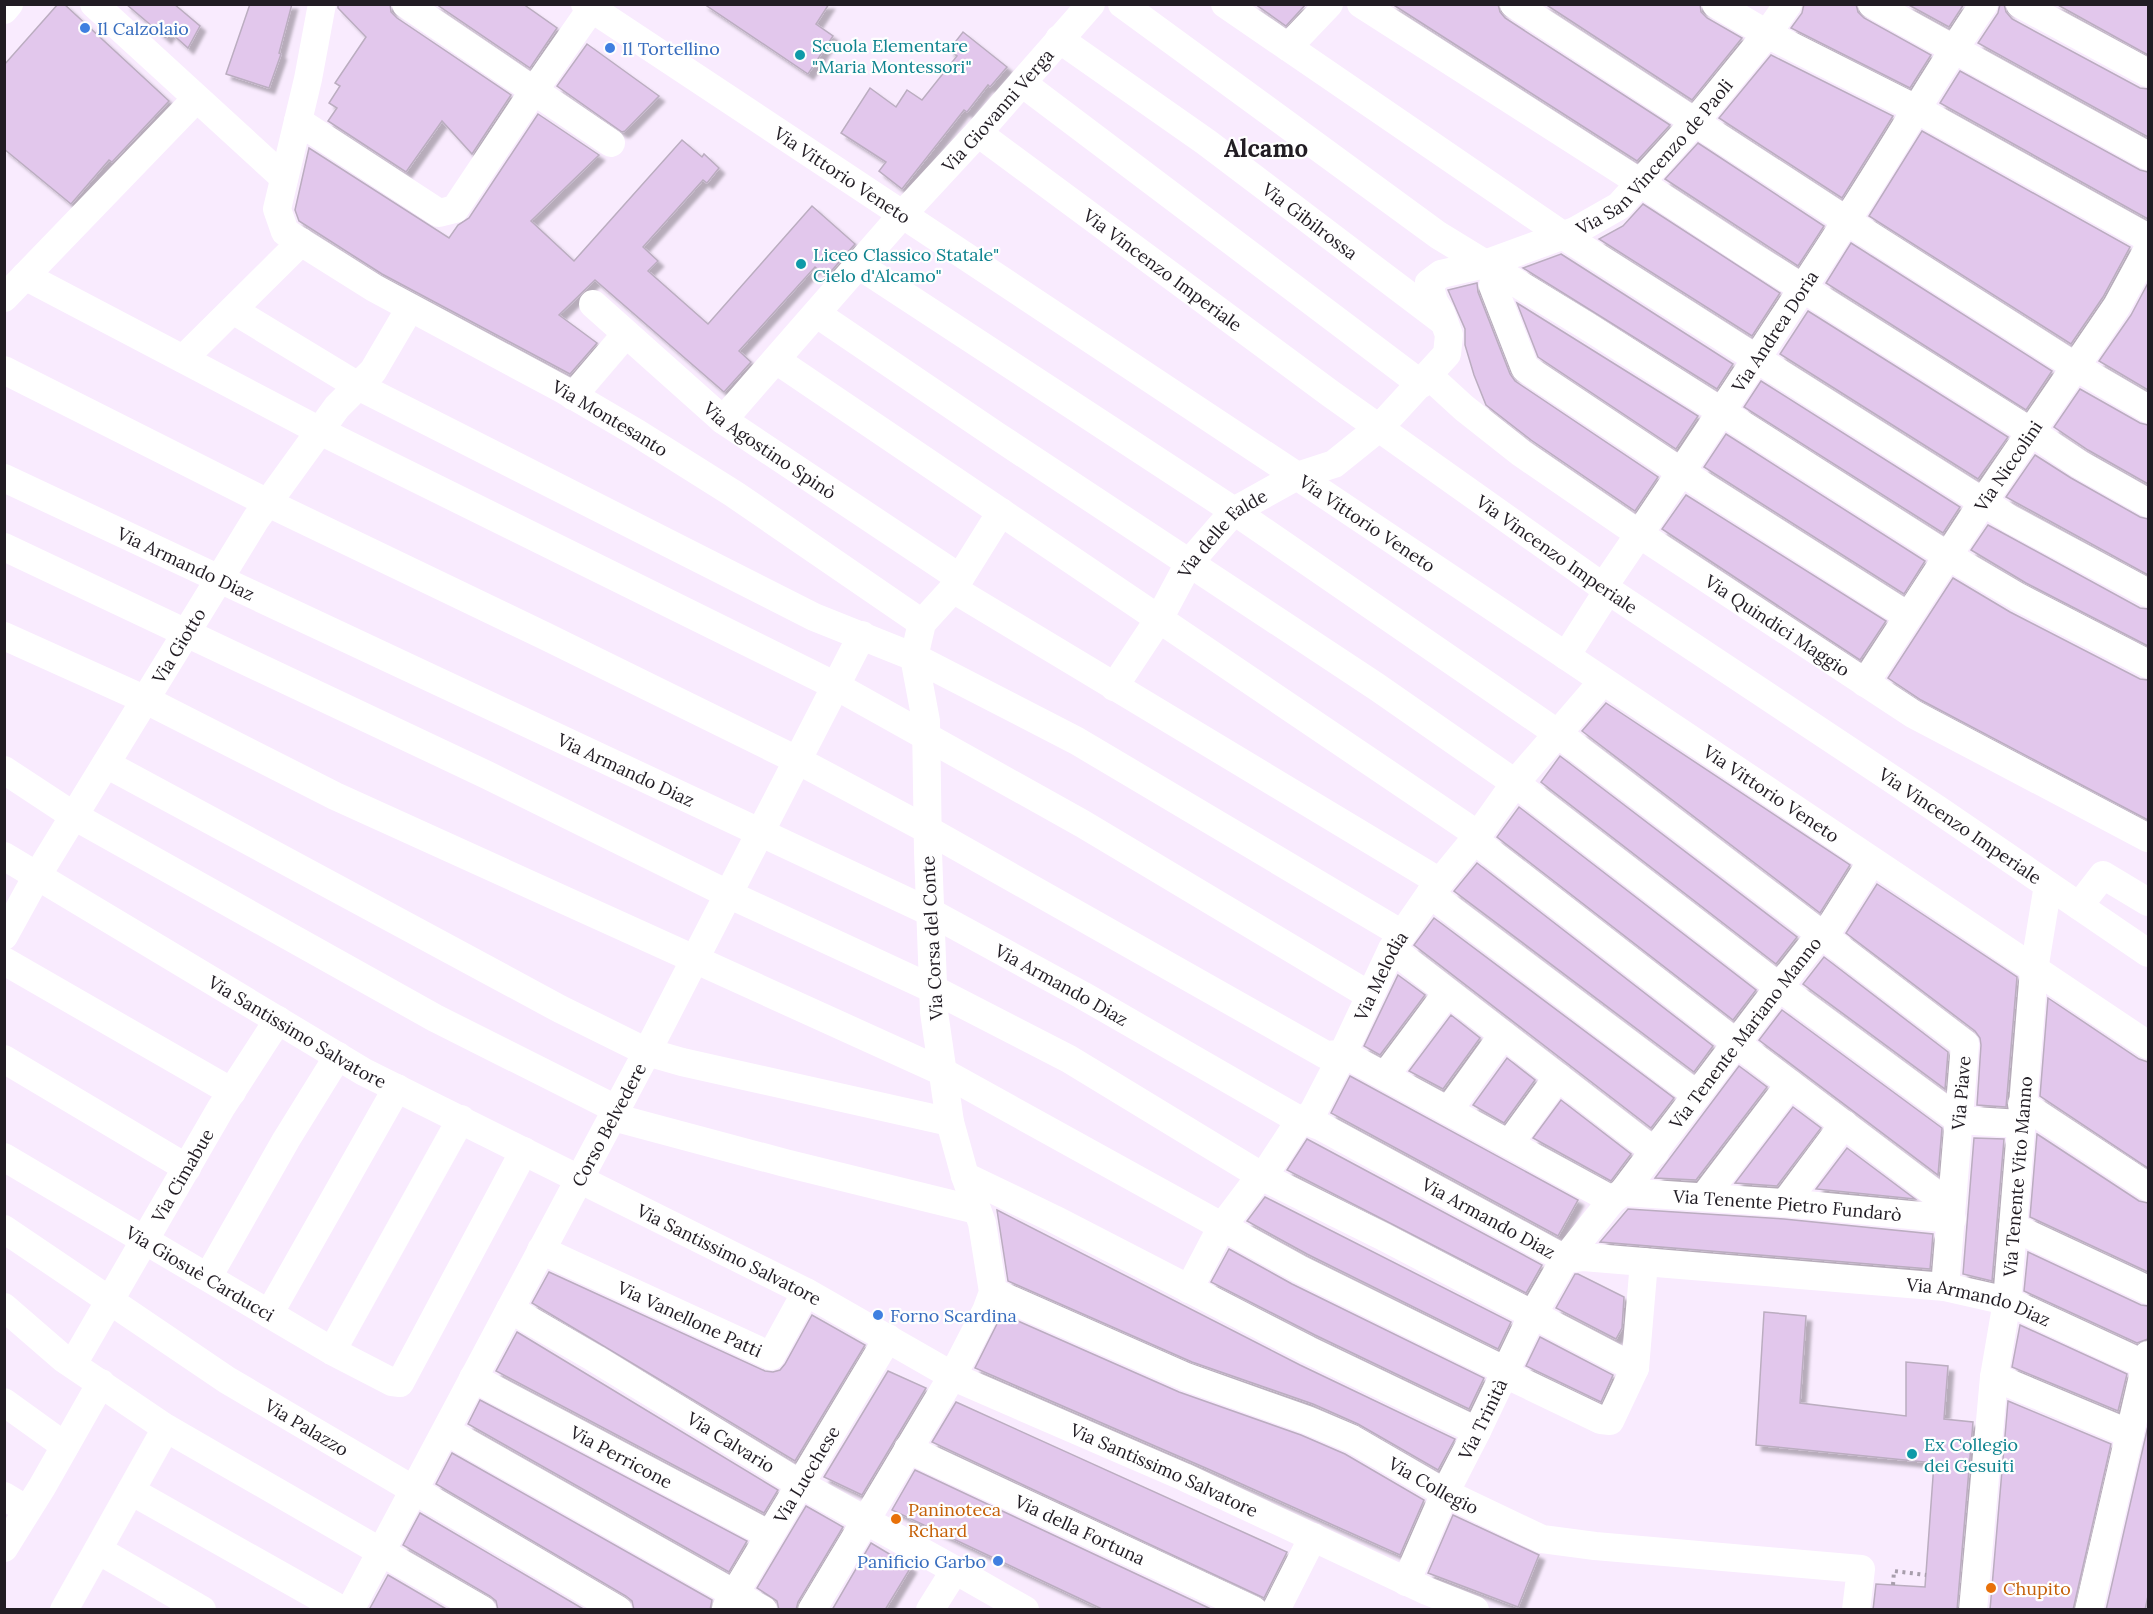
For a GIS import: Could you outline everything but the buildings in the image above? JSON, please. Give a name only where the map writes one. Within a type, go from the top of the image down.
[{"type":"street","points":[[4,10],[9,4]]},
{"type":"street","points":[[94,4],[284,178]]},
{"type":"street","points":[[183,359],[233,310],[293,237],[277,209],[322,4]]},
{"type":"street","points":[[406,4],[611,143]]},
{"type":"street","name":"Via Giovanni Verga","points":[[723,420],[1091,4]]},
{"type":"street","points":[[1122,4],[1438,235],[1587,326],[1948,556],[2018,597],[2148,664]]},
{"type":"street","points":[[1225,4],[1564,236],[2010,519],[2148,593]]},
{"type":"street","points":[[1288,47],[1329,4]]},
{"type":"street","points":[[1361,4],[2079,464],[2148,502]]},
{"type":"street","points":[[1514,4],[1846,221],[2076,367],[2148,409]]},
{"type":"street","points":[[1716,4],[1767,34],[1918,110],[2148,238]]},
{"type":"street","name":"Via San Vincenzo de Paoli","points":[[1430,283],[1441,274],[1490,267],[1564,236],[1619,206],[1694,123],[1767,34],[1788,4]]},
{"type":"street","points":[[1872,4],[2148,156]]},
{"type":"street","name":"Via Andrea Doria","points":[[1566,656],[1603,598],[1608,580],[1757,359],[1984,4]]},
{"type":"street","points":[[2020,4],[2148,73]]},
{"type":"street","points":[[298,121],[439,213],[455,209],[588,7]]},
{"type":"street","name":"Via Vittorio Veneto","points":[[588,7],[1298,476],[2148,1045]]},
{"type":"street","name":"Via Gibilrossa","points":[[1059,39],[1206,142],[1444,322]]},
{"type":"street","name":"Via Quindici Maggio","points":[[1022,83],[1464,408],[1521,453],[1639,534],[1924,720],[2148,838]]},
{"type":"street","points":[[4,298],[196,99]]},
{"type":"street","name":"Via Vincenzo Imperiale","points":[[978,133],[1331,394],[1606,589],[2148,953]]},
{"type":"street","name":"Via Montesanto","points":[[293,237],[374,288],[637,433],[734,494],[922,623]]},
{"type":"street","name":"Via Niccolini","points":[[1866,683],[1983,502],[2117,306],[2148,249]]},
{"type":"street","points":[[860,266],[1010,362],[1234,511],[1557,734],[1820,935]]},
{"type":"street","points":[[1490,267],[1493,286],[1525,368],[1681,472],[1908,616]]},
{"type":"street","points":[[25,276],[320,431],[836,686],[1083,824],[1369,995]]},
{"type":"street","name":"Via delle Falde","points":[[1114,687],[1159,619],[1190,562],[1234,511],[1298,476],[1334,464],[1380,427],[1425,380],[1446,354],[1449,335],[1434,302],[1430,283]]},
{"type":"street","name":"Via Agostino Spinò","points":[[593,304],[723,420],[956,583],[1114,687],[1435,888],[1697,1095]]},
{"type":"street","name":"Via Giotto","points":[[4,936],[37,876],[268,503],[338,407],[373,371],[410,308]]},
{"type":"street","points":[[233,310],[358,386],[814,617],[914,657],[1077,741],[1397,942],[1447,993],[1655,1152]]},
{"type":"street","points":[[817,314],[1190,562],[1515,783],[1779,987],[1959,1120],[2021,1114],[2148,1187]]},
{"type":"street","points":[[573,396],[626,334]]},
{"type":"street","points":[[776,360],[1472,830],[1482,846],[1844,1124],[1951,1212]]},
{"type":"street","points":[[4,370],[268,503],[797,760],[928,830],[1326,1055],[1341,1054],[1509,1144],[1617,1196]]},
{"type":"street","name":"Via Armando Diaz","points":[[4,478],[930,912],[1082,995],[1294,1117],[1304,1120],[1565,1259],[1583,1257],[1945,1287],[2007,1301],[2148,1362]]},
{"type":"street","name":"Via Corsa del Conte","points":[[993,1292],[982,1223],[965,1176],[950,1122],[934,1012],[926,721],[914,657],[922,623],[956,583],[1001,512]]},
{"type":"street","points":[[4,547],[487,775],[728,894],[933,989],[1069,1059],[1263,1177],[1384,1236],[1532,1316],[1635,1368]]},
{"type":"street","name":"Corso Belvedere","points":[[350,1610],[647,1052],[862,635]]},
{"type":"street","points":[[4,636],[146,700],[335,796],[943,1072],[1299,1269],[1601,1420],[1610,1420],[1635,1368],[1644,1262]]},
{"type":"street","name":"Via Melodia","points":[[1189,1289],[1221,1227],[1255,1183],[1263,1177],[1295,1128],[1313,1112],[1397,942],[1515,783],[1603,681]]},
{"type":"street","points":[[106,764],[529,992],[647,1052],[682,1062],[950,1122]]},
{"type":"street","points":[[4,770],[74,816],[435,1018],[614,1113],[784,1163],[976,1210]]},
{"type":"street","name":"Via Santissimo Salvatore","points":[[4,856],[338,1056],[397,1088],[806,1292],[952,1375],[1184,1477],[1313,1538],[1418,1594],[1475,1610]]},
{"type":"street","name":"Via Tenente Mariano Manno","points":[[1565,1259],[1655,1152],[1736,1042],[1820,935],[1829,929],[1872,861]]},
{"type":"street","points":[[2079,906],[2103,875],[2148,902]]},
{"type":"street","name":"Via Tenente Vito Manno","points":[[1973,1610],[1995,1377],[2007,1301],[2034,970],[2048,885]]},
{"type":"street","name":"Via Piave","points":[[1820,935],[1965,1044],[1945,1287]]},
{"type":"street","points":[[4,961],[232,1092]]},
{"type":"street","points":[[1385,1076],[1447,993]]},
{"type":"street","name":"Via Cimabue","points":[[73,1364],[232,1092],[278,1020]]},
{"type":"street","points":[[1448,1111],[1503,1035]]},
{"type":"street","points":[[208,1277],[286,1140],[338,1056]]},
{"type":"street","points":[[4,1059],[187,1168]]},
{"type":"street","points":[[1509,1144],[1558,1077]]},
{"type":"street","points":[[1704,1197],[1790,1084]]},
{"type":"street","points":[[269,1314],[397,1088]]},
{"type":"street","points":[[332,1351],[461,1119]]},
{"type":"street","points":[[1785,1203],[1844,1124]]},
{"type":"street","name":"Via Giosuè Carducci","points":[[4,1157],[332,1351],[392,1382],[400,1383],[524,1150]]},
{"type":"street","points":[[965,1176],[1308,1350],[1477,1431]]},
{"type":"street","name":"Via Tenente Pietro Fundarò","points":[[1617,1196],[1704,1197],[1951,1212]]},
{"type":"street","points":[[2013,1227],[2148,1290]]},
{"type":"street","name":"Via Palazzo","points":[[4,1229],[227,1380],[618,1610]]},
{"type":"street","name":"Via Vanellone Patti","points":[[541,1251],[771,1356],[806,1292]]},
{"type":"street","name":"Via Trinità","points":[[1418,1594],[1445,1493],[1532,1316],[1565,1259]]},
{"type":"street","points":[[812,1610],[952,1375],[986,1311],[993,1292]]},
{"type":"street","name":"Via Collegio","points":[[993,1292],[1186,1377],[1307,1420],[1352,1439],[1445,1493],[1542,1539],[1595,1546],[1861,1569],[1856,1610]]},
{"type":"street","points":[[4,1306],[73,1364],[166,1428],[482,1610]]},
{"type":"street","name":"Via Calvario","points":[[510,1309],[800,1484],[1025,1610]]},
{"type":"street","name":"Via Lucchese","points":[[730,1601],[888,1338]]},
{"type":"street","points":[[2089,1610],[2148,1362]]},
{"type":"street","points":[[1995,1377],[2130,1434]]},
{"type":"street","name":"Via Perricone","points":[[473,1378],[770,1534]]},
{"type":"street","points":[[4,1548],[16,1503],[65,1446],[100,1383]]},
{"type":"street","points":[[4,1402],[65,1446]]},
{"type":"street","points":[[69,1608],[98,1550],[166,1428]]},
{"type":"street","points":[[446,1431],[730,1601],[763,1610]]},
{"type":"street","name":"Via della Fortuna","points":[[908,1449],[1253,1610]]},
{"type":"street","points":[[131,1491],[342,1610]]},
{"type":"street","points":[[1276,1610],[1313,1538]]},
{"type":"street","points":[[98,1550],[202,1610]]},
{"type":"street","points":[[930,1610],[955,1570]]},
{"type":"path","points":[[1893,1585],[1894,1571],[1926,1575]]},
{"type":"place","name":"Il Calzolaio","points":[[85,28]]},
{"type":"place","name":"Il Tortellino","points":[[610,48]]},
{"type":"place","name":"Scuola Elementare \"Maria Montessori\"","points":[[800,55]]},
{"type":"place","name":"Liceo Classico Statale\" Cielo d'Alcamo\"","points":[[801,264]]},
{"type":"place","name":"Forno Scardina","points":[[878,1315]]},
{"type":"place","name":"Ex Collegio dei Gesuiti","points":[[1912,1454]]},
{"type":"place","name":"Paninoteca Rchard","points":[[896,1519]]},
{"type":"place","name":"Panificio Garbo","points":[[998,1561]]},
{"type":"place","name":"Chupito","points":[[1991,1588]]},
{"type":"district","name":"Alcamo","points":[[1266,148]]}]
